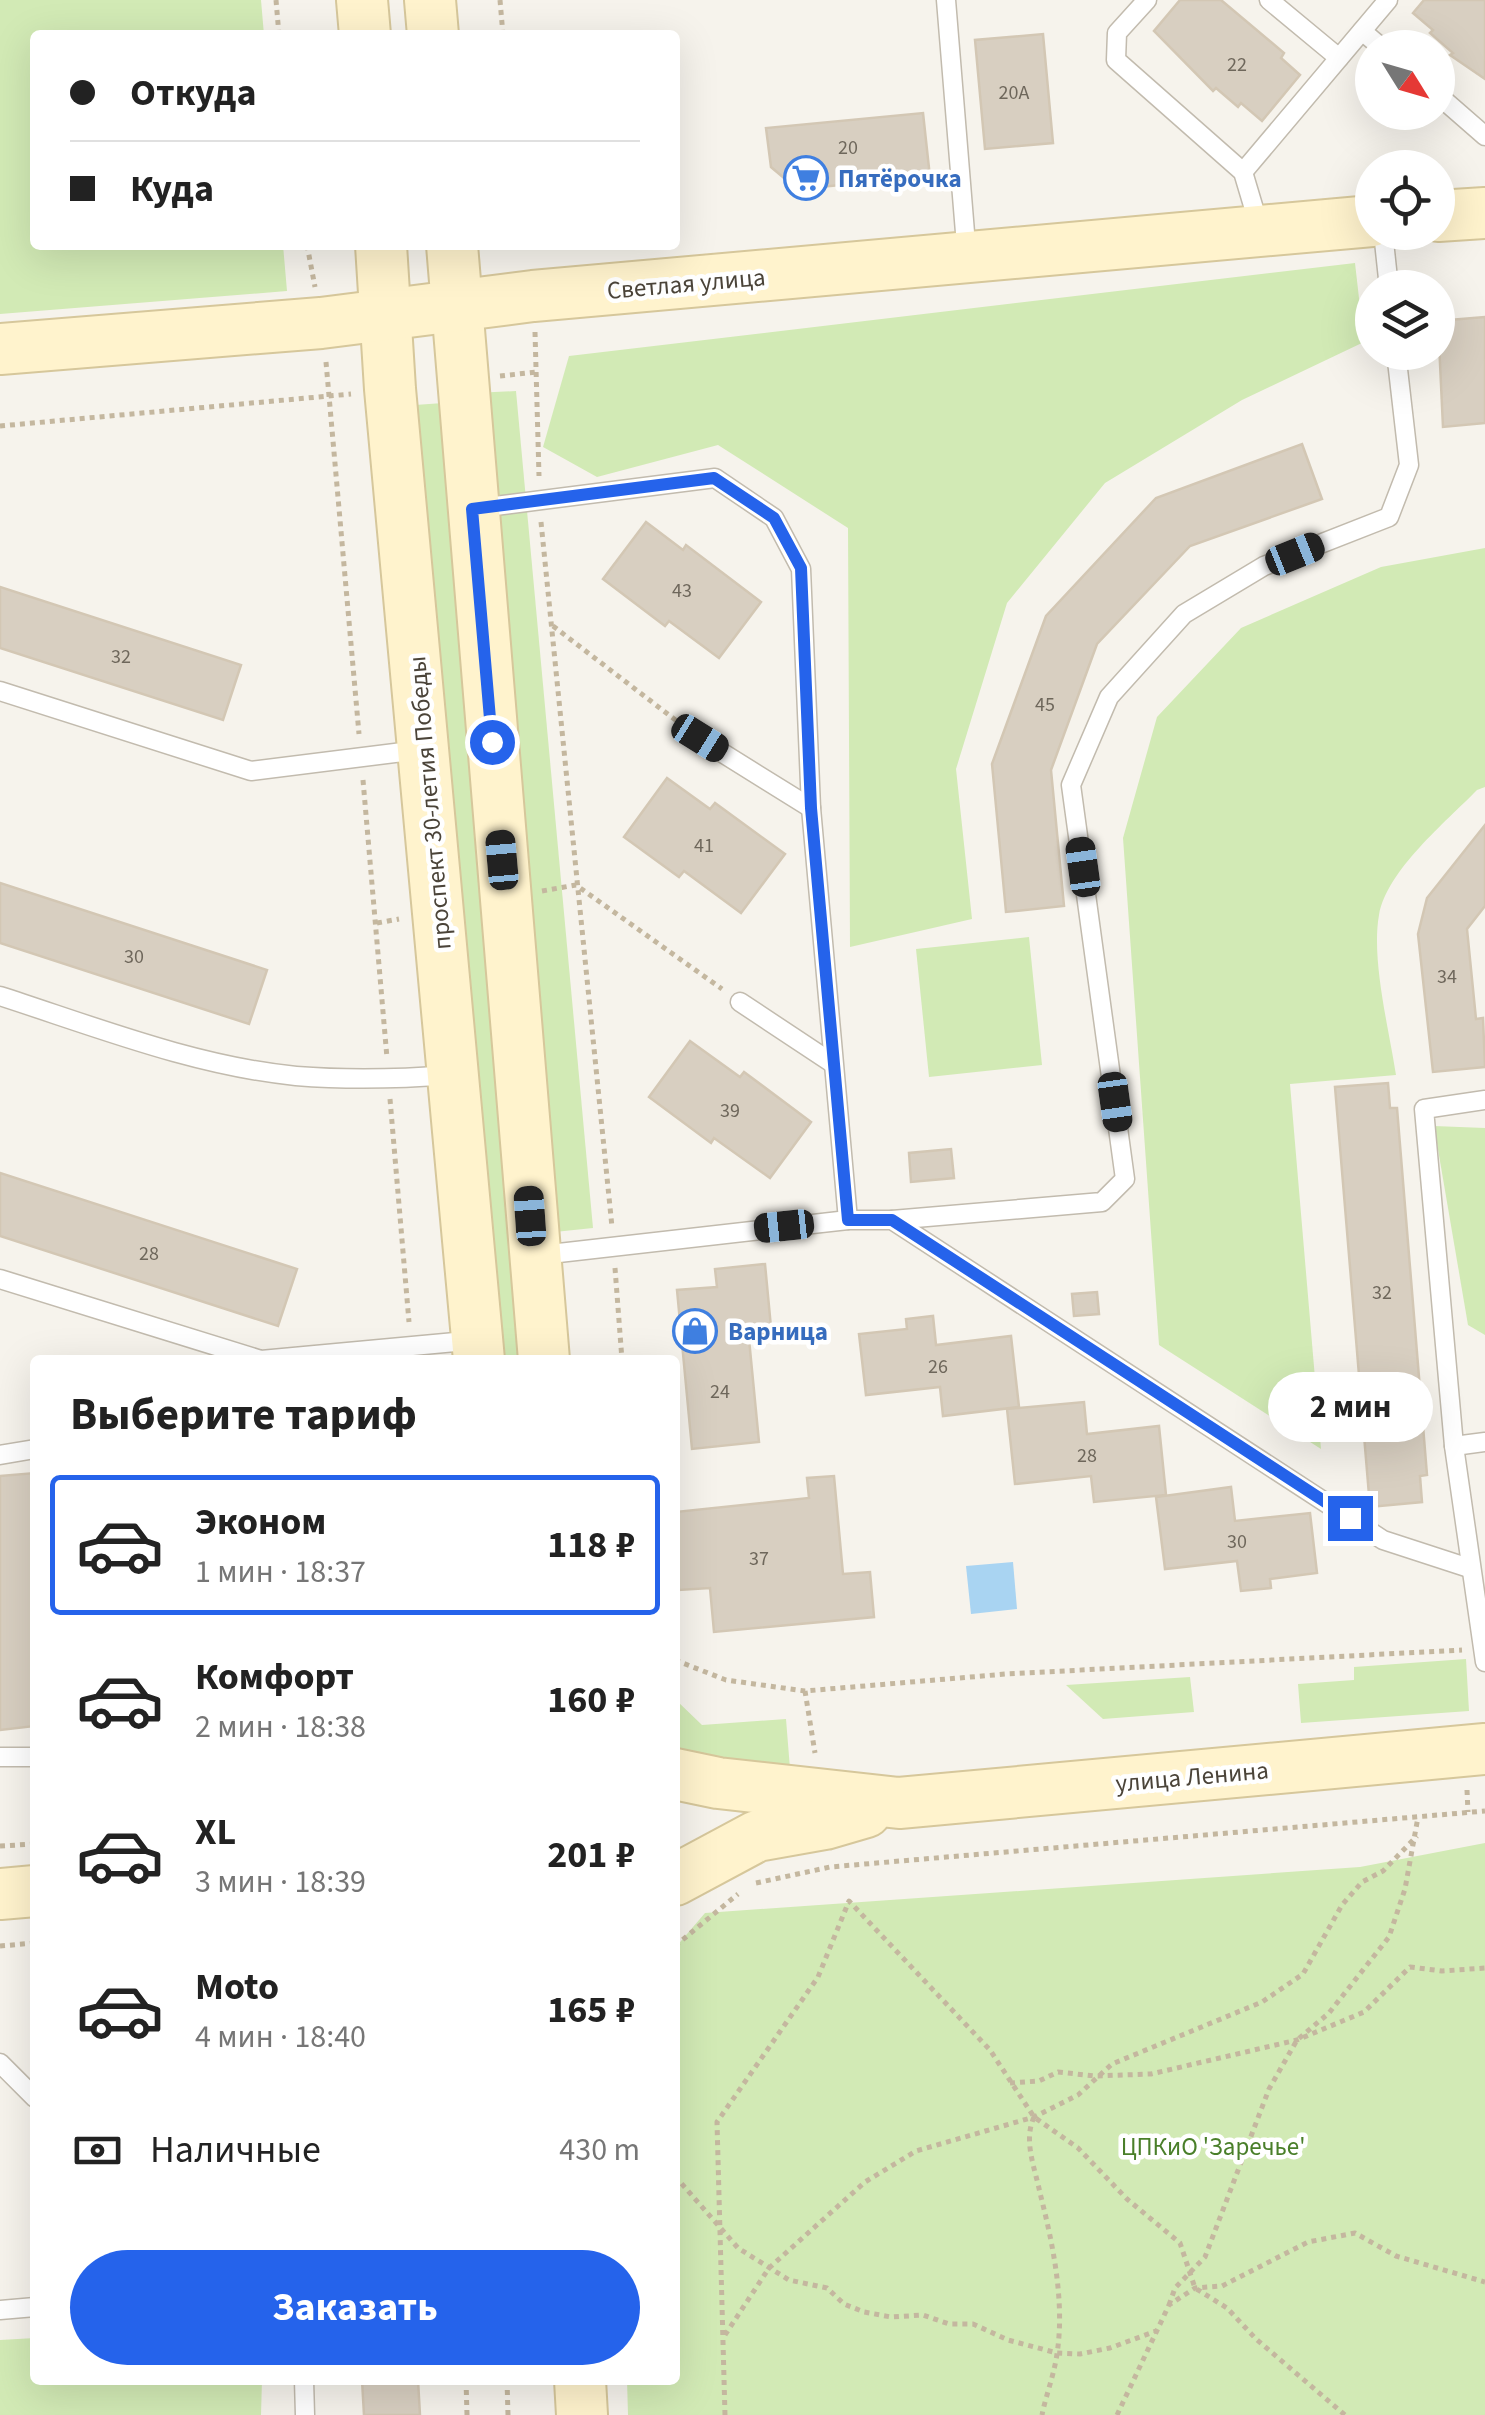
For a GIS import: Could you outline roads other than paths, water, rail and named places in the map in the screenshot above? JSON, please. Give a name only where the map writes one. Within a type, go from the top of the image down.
[{"type":"main road","points":[[362,0],[365,30]]},
{"type":"main road","points":[[430,0],[433,30]]},
{"type":"main road","points":[[1455,215],[1485,213]]},
{"type":"main road","name":"Светлая улица","points":[[0,349],[322,323],[533,296],[1355,223]]},
{"type":"main road","name":"проспект 30-летия Победы","points":[[381,250],[478,1350]]},
{"type":"main road","points":[[452,250],[543,1355]]},
{"type":"main road","name":"улица Ленина","points":[[680,1775],[718,1783],[900,1802],[1485,1749]]},
{"type":"main road","name":"улица Ленина","points":[[680,1877],[757,1836],[825,1824],[900,1802]]},
{"type":"main road","points":[[0,1894],[30,1891]]},
{"type":"main road","points":[[580,2385],[582,2415]]},
{"type":"lane","points":[[946,0],[968,257]]},
{"type":"lane","points":[[1147,0],[1118,33],[1116,60],[1243,172],[1260,231]]},
{"type":"lane","points":[[1269,0],[1339,58]]},
{"type":"lane","points":[[1363,30],[1388,0]]},
{"type":"lane","points":[[1243,172],[1355,39]]},
{"type":"lane","points":[[1455,110],[1485,136]]},
{"type":"lane","points":[[533,1256],[848,1220],[892,1220],[1102,1202],[1125,1180],[1072,785],[1108,698],[1184,614],[1264,566],[1388,517],[1409,465],[1398,370]]},
{"type":"lane","points":[[472,509],[714,478],[774,518],[801,568],[811,808],[848,1220]]},
{"type":"lane","points":[[0,691],[252,771],[424,750]]},
{"type":"lane","points":[[700,738],[811,808]]},
{"type":"lane","points":[[0,996],[178,1054],[294,1076],[389,1079],[455,1075]]},
{"type":"lane","points":[[740,1002],[832,1063]]},
{"type":"lane","points":[[1484,1655],[1454,1446],[1424,1109],[1485,1100]]},
{"type":"lane","points":[[892,1220],[1382,1540],[1469,1568]]},
{"type":"lane","points":[[0,1279],[245,1355]]},
{"type":"lane","points":[[324,1355],[411,1348],[478,1350]]},
{"type":"lane","points":[[1454,1446],[1485,1442]]},
{"type":"lane","points":[[0,1455],[30,1450]]},
{"type":"lane","points":[[0,1758],[30,1757]]},
{"type":"lane","points":[[0,2063],[30,2093]]},
{"type":"lane","points":[[0,2310],[30,2307]]},
{"type":"lane","points":[[304,2385],[305,2415]]},
{"type":"water","points":[[1013,1562],[1017,1609],[971,1614],[966,1566]]},
{"type":"place","name":"Пятёрочка","points":[[806,178]]},
{"type":"place","name":"Варница","points":[[695,1331]]},
{"type":"park label","name":"ЦПКиО 'Заречье'","points":[[1213,2146]]}]
